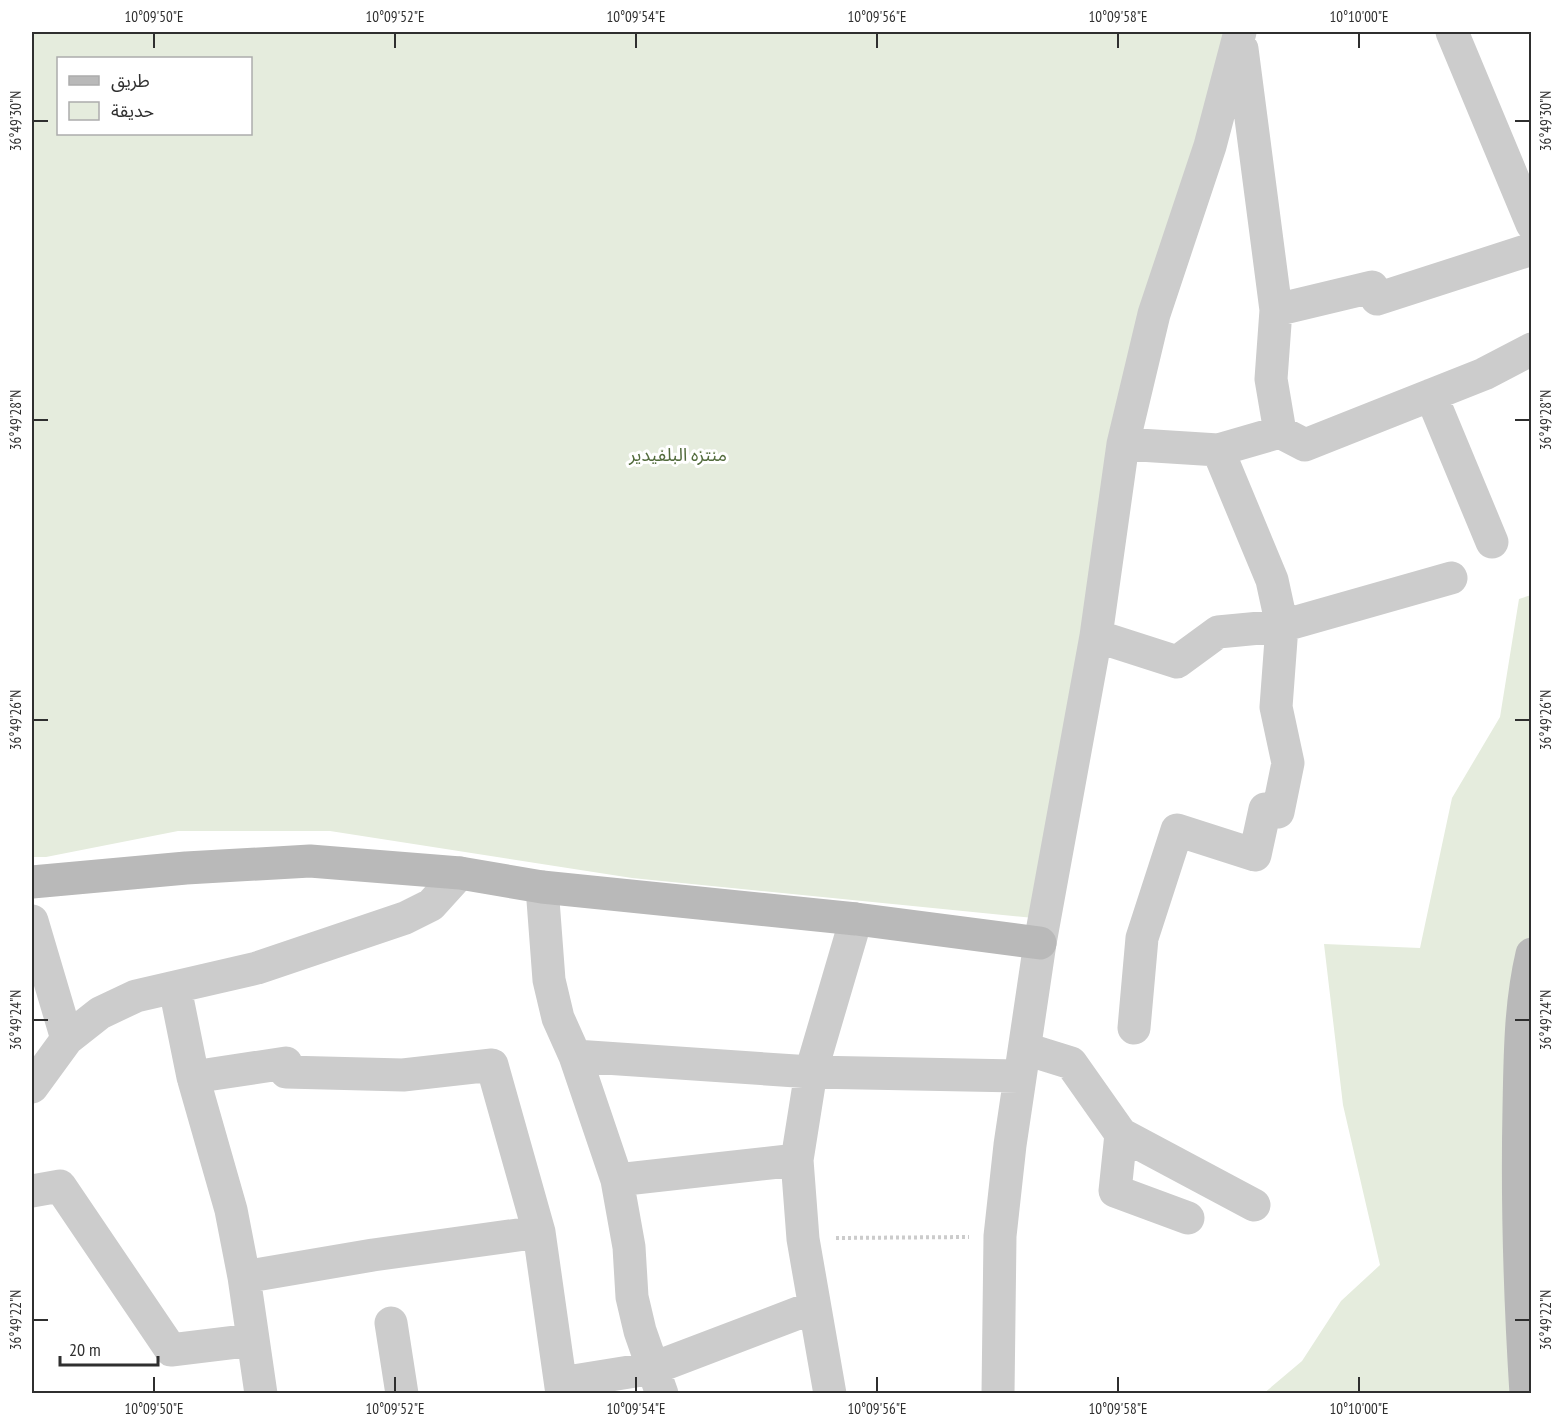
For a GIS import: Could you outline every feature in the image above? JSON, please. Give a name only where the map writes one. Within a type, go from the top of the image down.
[{"type":"street","points":[[1240,32],[1276,310],[1271,379],[1280,432]]},
{"type":"street","points":[[998,1394],[1000,1236],[1040,944],[1096,636],[1123,444],[1154,314],[1210,146],[1240,32]]},
{"type":"street","points":[[1452,32],[1532,224]]},
{"type":"street","points":[[1276,310],[1372,287],[1377,299],[1532,249]]},
{"type":"street","points":[[1123,444],[1218,450],[1280,432],[1305,445],[1484,374],[1532,350]]},
{"type":"street","points":[[1431,395],[1492,542]]},
{"type":"street","points":[[1134,1028],[1142,938],[1177,830],[1255,855],[1265,809],[1278,812],[1288,763],[1276,707],[1281,626],[1272,580],[1218,450]]},
{"type":"street","points":[[1096,636],[1178,662],[1218,632],[1281,626],[1451,578]]},
{"type":"street","points":[[32,882],[186,868],[310,861],[460,873],[542,887],[856,919],[1040,944]]},
{"type":"street","points":[[32,1087],[67,1040],[100,1012],[136,996],[257,968],[405,918],[430,905],[460,873]]},
{"type":"street","points":[[542,887],[549,980],[558,1018],[574,1056],[617,1180],[629,1247],[632,1297],[640,1331],[658,1381]]},
{"type":"street","points":[[830,1394],[803,1239],[798,1160],[811,1072],[856,919]]},
{"type":"street","points":[[32,921],[67,1040]]},
{"type":"street","points":[[1526,1394],[1522,1329],[1518,1141],[1521,1037],[1532,954]]},
{"type":"street","points":[[175,988],[193,1077],[231,1210],[244,1277],[261,1394]]},
{"type":"street","points":[[574,1056],[811,1072],[1023,1062],[1071,1063],[1121,1134],[1254,1205]]},
{"type":"street","points":[[193,1077],[286,1063],[286,1072],[403,1075],[492,1065],[539,1232],[562,1388],[658,1381],[814,1306]]},
{"type":"street","points":[[1121,1134],[1115,1191],[1188,1218]]},
{"type":"street","points":[[617,1180],[798,1160]]},
{"type":"street","points":[[32,1191],[60,1186],[171,1350],[253,1340]]},
{"type":"street","points":[[244,1277],[373,1255],[539,1232]]},
{"type":"street","points":[[391,1323],[402,1394]]},
{"type":"path","points":[[803,1239],[1000,1236]]},
{"type":"green space","name":"منتزه البلفيدير","points":[[32,32],[1225,32],[1077,669],[1034,918],[632,878],[330,831],[178,831],[46,857],[32,857]]},
{"type":"green space","points":[[1531,595],[1531,1393],[1263,1394],[1302,1361],[1341,1301],[1380,1265],[1343,1105],[1324,944],[1420,948],[1452,798],[1500,717],[1519,599]]}]
